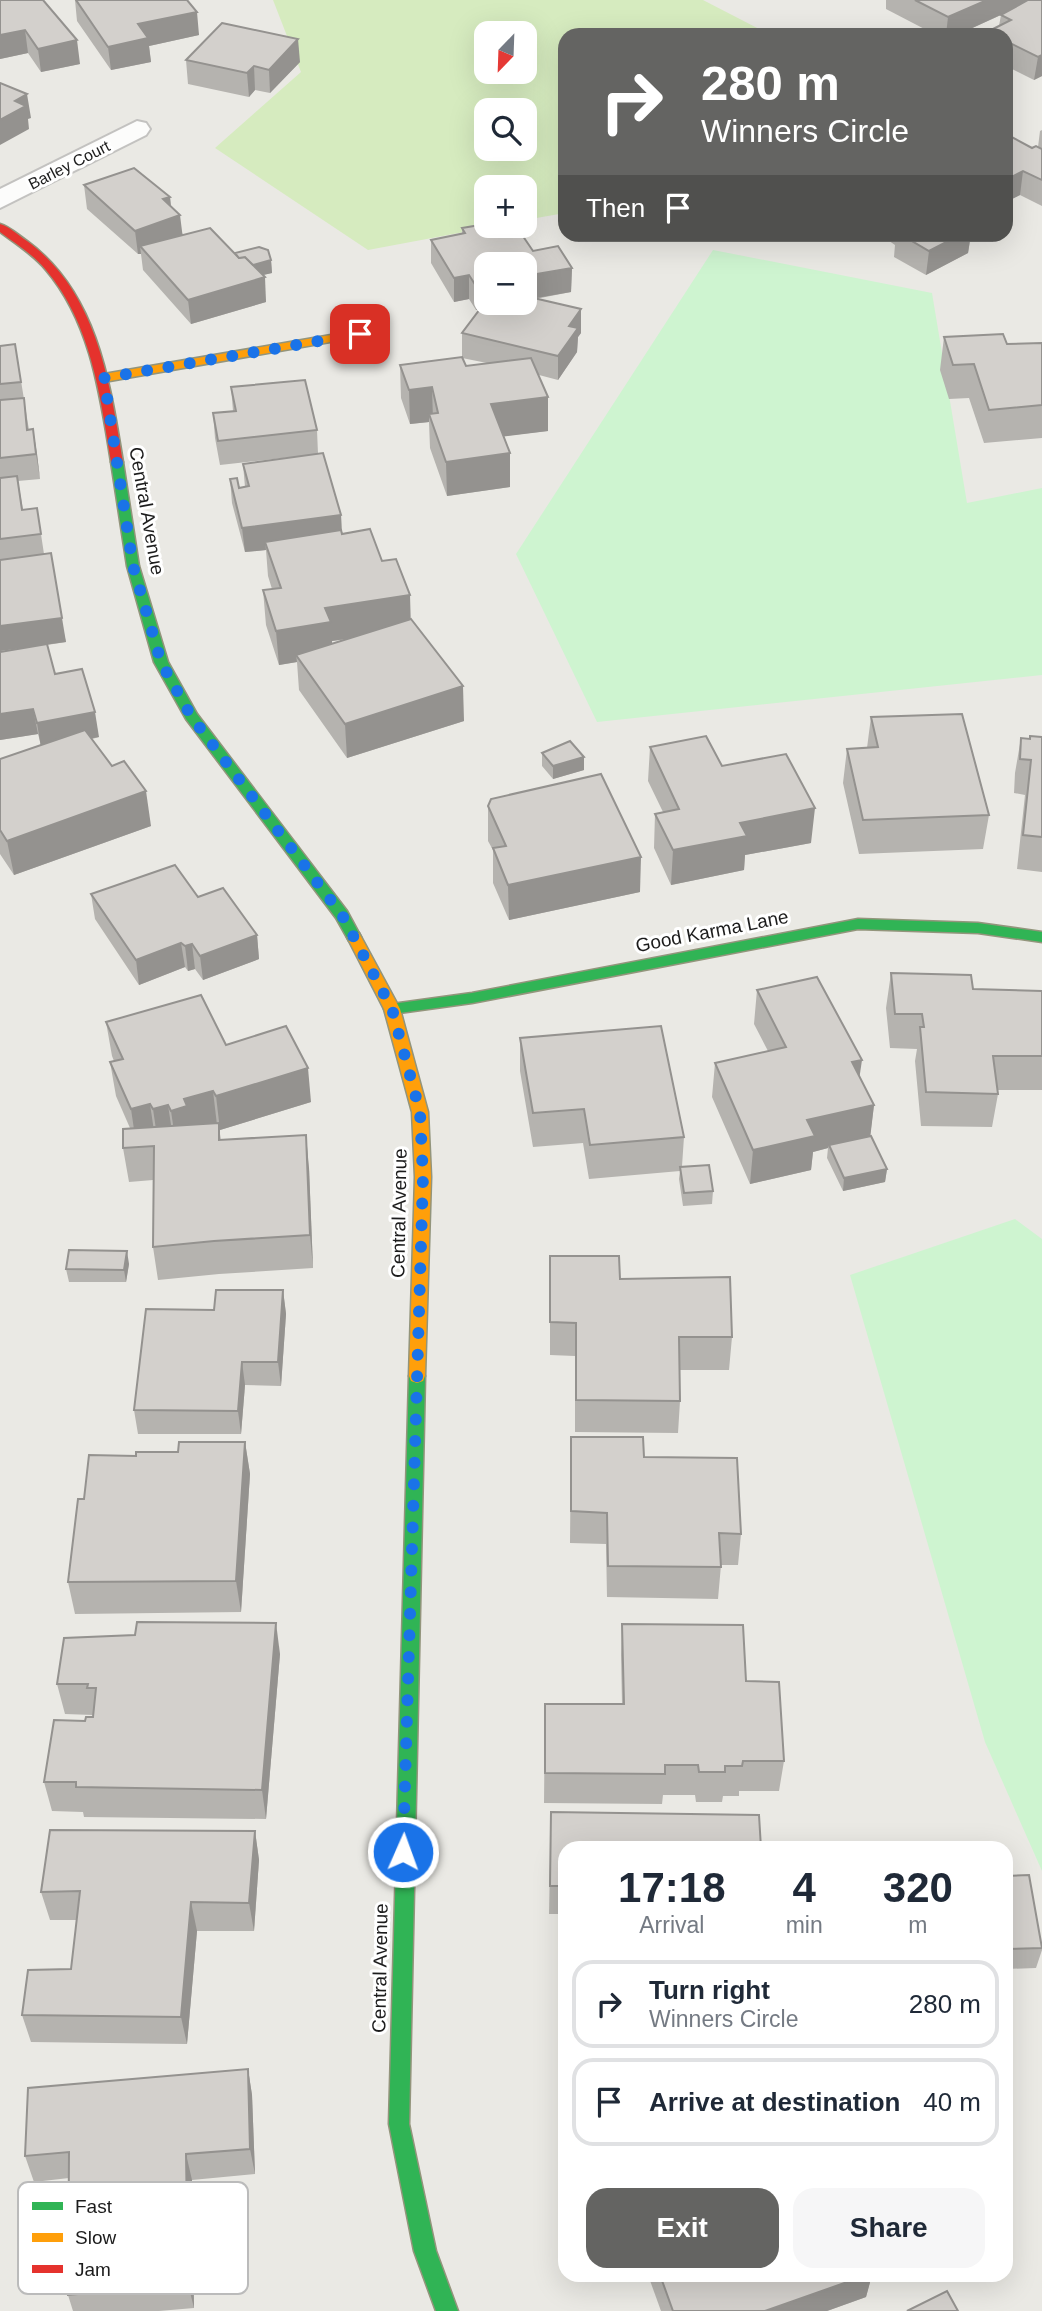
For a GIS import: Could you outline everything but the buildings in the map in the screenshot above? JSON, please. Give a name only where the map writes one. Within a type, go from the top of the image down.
[{"type":"street","name":"Barley Court","points":[[0,200],[137,130]]},
{"type":"street","name":"Central Avenue","points":[[0,227],[28,246],[67,288],[81,311],[104,378],[133,566],[161,662],[191,716],[342,915],[392,1009],[420,1112],[423,1177],[402,1902],[399,2124],[425,2250],[447,2311]]},
{"type":"street","points":[[104,378],[360,334]]},
{"type":"street","name":"Good Karma Lane","points":[[392,1009],[472,998],[858,924],[978,928],[1042,937]]},
{"type":"green space","points":[[273,0],[703,0],[757,28],[558,28],[558,214],[537,218],[537,175],[474,175],[474,230],[368,250],[215,148],[301,72]]},
{"type":"green space","points":[[713,250],[932,293],[967,503],[1042,488],[1042,675],[597,722],[516,554]]},
{"type":"green space","points":[[1015,1219],[1042,1239],[1042,1871],[985,1742],[850,1275]]},
{"type":"traffic: fast","points":[[117,462],[133,566],[161,662],[191,716],[342,915],[354,937]]},
{"type":"traffic: fast","points":[[392,1009],[472,998],[858,924],[978,928],[1042,937]]},
{"type":"traffic: fast","points":[[417,1376],[399,2124],[425,2251],[447,2311]]},
{"type":"traffic: slow","points":[[104,378],[360,334]]},
{"type":"traffic: slow","points":[[354,937],[392,1009],[420,1112],[423,1177],[417,1376]]},
{"type":"traffic: jam","points":[[0,227],[50,267],[79,311],[97,359],[117,462]]},
{"type":"route","points":[[360,334],[104,378],[133,566],[161,662],[191,716],[342,915],[392,1009],[420,1112],[423,1177],[403,1852]]}]
